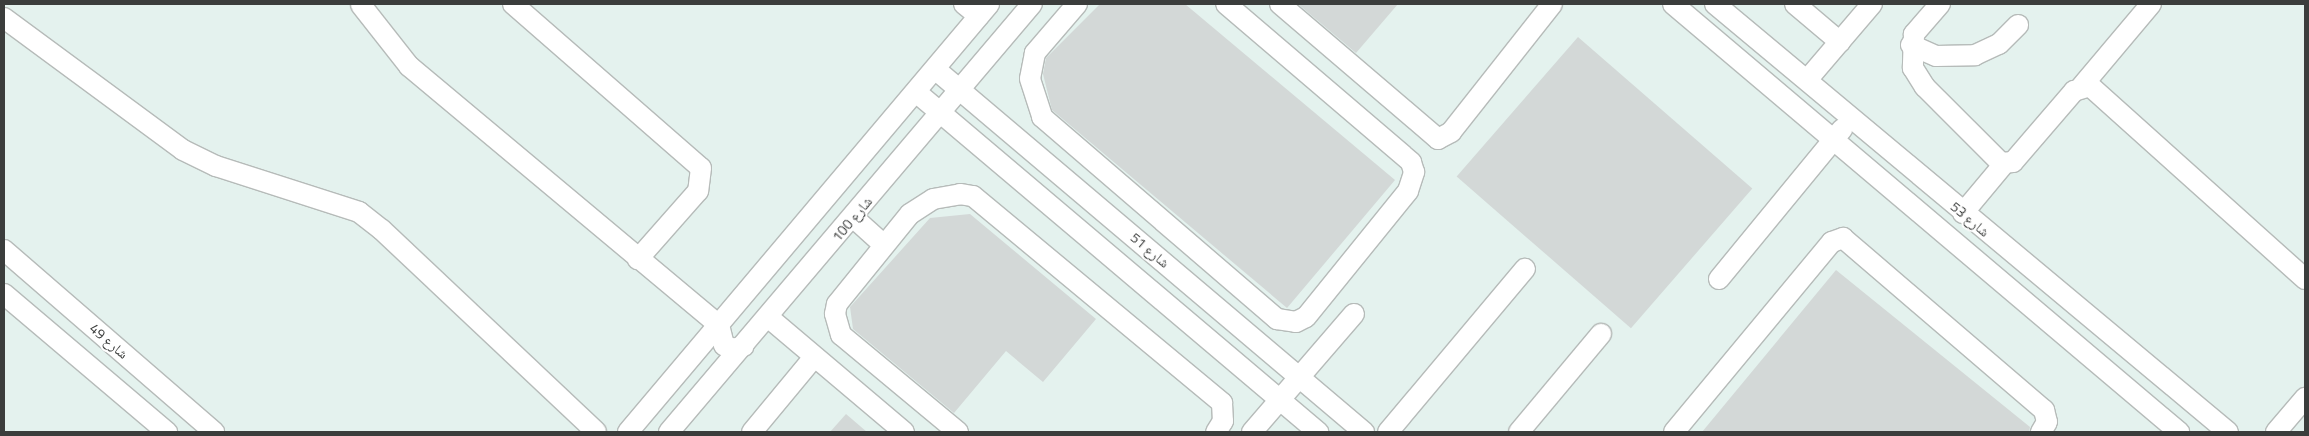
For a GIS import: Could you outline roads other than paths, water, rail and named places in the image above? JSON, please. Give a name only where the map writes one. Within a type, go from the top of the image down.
[{"type":"lane","points":[[513,4],[701,168],[698,191],[638,259]]},
{"type":"lane","name":"شارع 100","points":[[669,432],[854,218],[1032,4]]},
{"type":"lane","points":[[1071,6],[1035,53],[1031,66],[1031,93],[1042,117],[1277,320],[1296,322],[1306,317],[1408,190],[1414,172],[1411,162],[1226,4]]},
{"type":"lane","points":[[1280,4],[1438,139],[1451,132],[1552,4]]},
{"type":"lane","name":"شارع 53","points":[[1673,4],[1834,139],[2055,332],[2179,432]]},
{"type":"lane","points":[[1795,4],[1840,42]]},
{"type":"lane","points":[[1807,80],[1872,4]]},
{"type":"lane","points":[[1940,4],[1914,34],[1911,46],[1913,68],[1922,83],[2004,164]]},
{"type":"lane","points":[[1963,213],[2004,164],[2015,160],[2082,86],[2151,4]]},
{"type":"lane","points":[[361,5],[409,66],[719,325],[724,345],[733,349],[744,346]]},
{"type":"lane","name":"شارع 53","points":[[1727,7],[1807,80],[1963,213],[2228,432]]},
{"type":"lane","points":[[628,432],[935,69],[977,8]]},
{"type":"lane","points":[[4,19],[183,150],[216,166],[358,212],[382,230],[596,432]]},
{"type":"lane","points":[[1911,46],[1936,56],[1975,55],[1999,44],[2018,25]]},
{"type":"lane","name":"شارع 51","points":[[935,69],[1364,432]]},
{"type":"lane","points":[[2082,86],[2098,91],[2305,278]]},
{"type":"lane","points":[[916,92],[942,112],[1318,432]]},
{"type":"lane","points":[[1719,279],[1852,118]]},
{"type":"lane","points":[[958,432],[841,335],[837,325],[837,304],[884,245],[920,205],[946,195],[973,196],[1222,403],[1223,421],[1216,432]]},
{"type":"lane","points":[[854,218],[884,245]]},
{"type":"lane","points":[[1674,432],[1832,242],[1844,238],[2044,410],[2047,422],[2040,432]]},
{"type":"lane","name":"شارع 49","points":[[4,250],[214,432]]},
{"type":"lane","points":[[1388,432],[1525,269]]},
{"type":"lane","points":[[4,294],[167,432]]},
{"type":"lane","points":[[1252,432],[1354,314]]},
{"type":"lane","points":[[768,317],[904,432]]},
{"type":"lane","points":[[1518,432],[1601,334]]},
{"type":"lane","points":[[752,432],[814,357]]},
{"type":"lane","points":[[675,376],[692,381],[700,397]]},
{"type":"lane","points":[[2276,432],[2305,398]]}]
